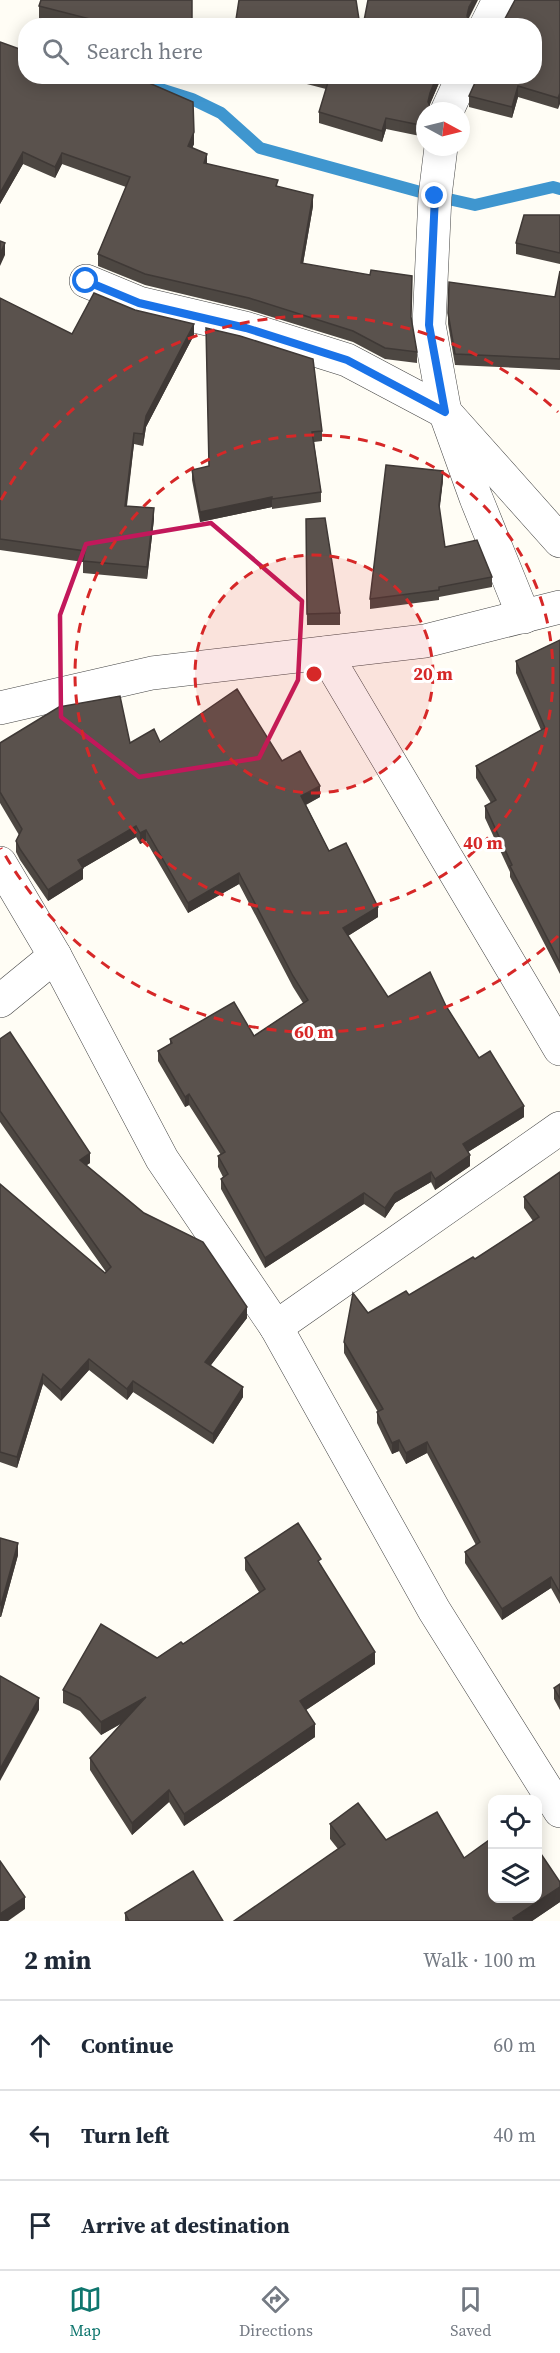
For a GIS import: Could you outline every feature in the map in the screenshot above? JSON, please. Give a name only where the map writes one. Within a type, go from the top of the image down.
[{"type":"street","points":[[490,18],[499,0]]},
{"type":"street","points":[[451,102],[459,84]]},
{"type":"street","points":[[440,156],[435,196],[429,325],[445,412],[476,498],[524,617]]},
{"type":"street","points":[[86,281],[139,303],[246,328],[347,360],[445,412],[560,541]]},
{"type":"street","points":[[0,708],[152,673],[425,641],[560,607]]},
{"type":"street","points":[[325,653],[560,1049]]},
{"type":"street","points":[[0,863],[55,956],[162,1160],[276,1327],[434,1610],[560,1811]]},
{"type":"street","points":[[0,1000],[55,956]]},
{"type":"street","points":[[276,1327],[560,1128]]},
{"type":"highlighted area","points":[[211,523],[302,601],[298,680],[259,758],[139,777],[61,717],[60,615],[86,544]]},
{"type":"building","points":[[41,0],[192,0],[192,18],[86,18],[39,6]]},
{"type":"building","points":[[239,0],[356,0],[359,18],[236,18]]},
{"type":"building","points":[[368,0],[473,0],[469,7],[468,18],[365,18]]},
{"type":"building","points":[[515,0],[560,0],[560,93],[558,98],[518,86],[512,107],[469,96],[474,84],[542,84],[542,18],[505,18]]},
{"type":"building","points":[[0,42],[18,48],[18,84],[151,84],[193,102],[194,132],[188,146],[207,154],[204,163],[278,180],[276,186],[313,195],[301,263],[370,275],[371,270],[412,276],[411,317],[417,352],[385,348],[353,331],[249,298],[145,274],[98,254],[130,177],[62,153],[55,167],[23,152],[0,193]]},
{"type":"building","points":[[327,84],[434,84],[428,102],[416,102],[416,124],[386,118],[382,131],[319,112]]},
{"type":"building","points":[[524,215],[560,215],[560,253],[516,243]]},
{"type":"building","points":[[0,241],[5,243],[0,254]]},
{"type":"building","points":[[560,271],[560,359],[455,354],[448,313],[449,282],[555,297]]},
{"type":"building","points":[[94,293],[135,310],[194,324],[146,416],[143,434],[134,433],[125,506],[154,508],[147,567],[83,561],[85,551],[0,539],[0,298],[72,334]]},
{"type":"building","points":[[206,328],[313,359],[322,431],[312,432],[321,492],[272,499],[272,497],[200,512],[192,470],[209,466]]},
{"type":"building","points":[[386,465],[443,471],[439,505],[445,547],[477,540],[492,577],[439,587],[439,590],[370,599]]},
{"type":"building","points":[[325,518],[340,613],[307,614],[306,519]]},
{"type":"building","points":[[560,640],[560,963],[510,866],[512,865],[485,806],[496,800],[476,766],[545,728],[516,661]]},
{"type":"building","points":[[237,689],[282,761],[300,751],[320,786],[301,796],[329,851],[346,843],[378,907],[343,928],[388,997],[430,972],[446,1006],[479,1058],[490,1051],[524,1106],[463,1144],[470,1155],[435,1179],[431,1172],[395,1193],[385,1208],[364,1193],[265,1258],[221,1179],[228,1174],[218,1156],[225,1152],[189,1094],[185,1097],[158,1051],[172,1043],[170,1039],[234,1002],[254,1036],[308,1000],[239,873],[188,903],[146,830],[140,833],[136,826],[78,860],[83,868],[48,890],[16,841],[22,829],[0,792],[0,743],[59,707],[120,696],[130,743],[154,729],[160,742]]},
{"type":"building","points":[[10,1032],[90,1153],[80,1160],[144,1213],[203,1242],[247,1307],[205,1362],[243,1387],[213,1434],[133,1381],[127,1389],[89,1359],[61,1390],[43,1374],[17,1457],[0,1452],[0,1184],[105,1273],[111,1267],[0,1111],[0,1039]]},
{"type":"building","points":[[560,1172],[560,1593],[551,1577],[502,1609],[465,1552],[480,1542],[427,1442],[406,1453],[399,1440],[392,1443],[377,1412],[383,1409],[344,1342],[353,1293],[368,1313],[406,1291],[409,1295],[473,1257],[475,1259],[539,1217],[524,1197]]},
{"type":"building","points":[[298,1523],[321,1559],[318,1561],[375,1652],[300,1701],[315,1724],[184,1814],[169,1790],[132,1823],[90,1758],[146,1697],[101,1722],[80,1698],[63,1690],[101,1624],[157,1658],[181,1642],[183,1644],[265,1589],[245,1558]]},
{"type":"building","points":[[0,1538],[18,1543],[1,1605],[0,1605]]},
{"type":"building","points":[[0,1676],[39,1698],[0,1769]]},
{"type":"building","points":[[560,1684],[560,1699],[554,1688]]},
{"type":"building","points":[[358,1803],[386,1840],[437,1812],[464,1858],[488,1841],[488,1903],[536,1903],[513,1918],[515,1921],[234,1921],[345,1844],[330,1824]]},
{"type":"building","points":[[542,1855],[560,1882],[560,1887],[542,1899]]},
{"type":"building","points":[[0,1861],[25,1897],[0,1914]]},
{"type":"building","points":[[193,1871],[223,1921],[129,1921],[125,1913]]},
{"type":"waterway","points":[[154,87],[192,99],[221,113],[260,148],[435,196],[475,205],[553,187],[560,189]]},
{"type":"route","points":[[86,281],[139,303],[246,328],[347,360],[445,412],[429,325],[435,196]]}]
